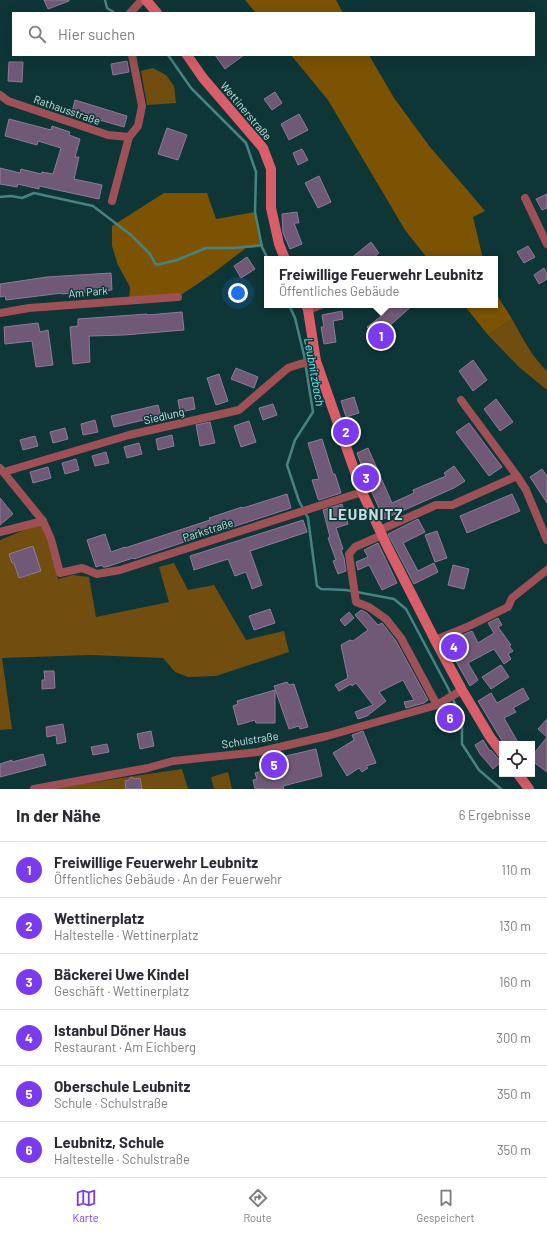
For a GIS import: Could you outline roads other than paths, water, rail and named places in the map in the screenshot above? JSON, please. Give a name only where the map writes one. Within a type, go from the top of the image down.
[{"type":"street","points":[[131,12],[142,0]]},
{"type":"street","points":[[146,0],[156,12]]},
{"type":"street","points":[[112,201],[129,137],[138,126],[142,106],[132,56]]},
{"type":"street","name":"Wettinerstraße","points":[[188,56],[203,78],[262,148],[271,169],[272,208],[279,244],[285,256]]},
{"type":"street","name":"Rathausstraße","points":[[0,95],[8,101],[108,135],[129,137]]},
{"type":"street","points":[[525,198],[547,244]]},
{"type":"street","name":"Am Park","points":[[0,313],[29,308],[178,297]]},
{"type":"street","points":[[307,308],[313,362],[324,384],[362,492],[459,692],[499,749]]},
{"type":"street","name":"Siedlung","points":[[2,470],[129,435],[239,410],[288,368],[313,362]]},
{"type":"street","points":[[461,400],[526,490],[547,540]]},
{"type":"street","points":[[0,532],[43,521],[2,470]]},
{"type":"street","points":[[437,705],[413,658],[397,633],[386,619],[355,599],[349,554],[355,547],[381,532],[436,505],[452,506],[517,476]]},
{"type":"street","name":"Parkstraße","points":[[43,521],[51,539],[60,573],[82,568],[97,574],[120,570],[362,492]]},
{"type":"street","points":[[435,640],[508,607],[512,598],[547,570]]},
{"type":"street","name":"Schulstraße","points":[[34,789],[148,768],[173,761],[258,752],[327,736],[437,705],[459,692]]},
{"type":"street","points":[[520,777],[527,788]]},
{"type":"waterway","name":"Leubnitzbach","points":[[105,0],[107,8],[113,12]]},
{"type":"waterway","name":"Leubnitzbach","points":[[169,56],[191,88],[246,143],[256,172],[255,212],[262,247],[266,256]]},
{"type":"waterway","points":[[0,197],[11,196],[22,198],[34,193],[93,206],[131,235],[150,254],[156,265],[177,260],[206,248],[234,248],[262,245]]},
{"type":"waterway","name":"Leubnitzbach","points":[[290,308],[295,318],[304,355],[313,412],[295,440],[287,465],[299,501],[308,518],[317,586],[321,589],[346,590],[394,599],[406,609],[448,688],[462,720],[462,744],[479,770],[501,789]]},
{"type":"place","name":"Freiwillige Feuerwehr Leubnitz","points":[[381,336]]},
{"type":"place","name":"Wettinerplatz","points":[[346,432]]},
{"type":"place","name":"Bäckerei Uwe Kindel","points":[[366,478]]},
{"type":"place","name":"Istanbul Döner Haus","points":[[454,647]]},
{"type":"place","name":"Leubnitz, Schule","points":[[450,718]]},
{"type":"place","name":"Oberschule Leubnitz","points":[[274,765]]},
{"type":"district","name":"LEUBNITZ","points":[[366,515]]}]
